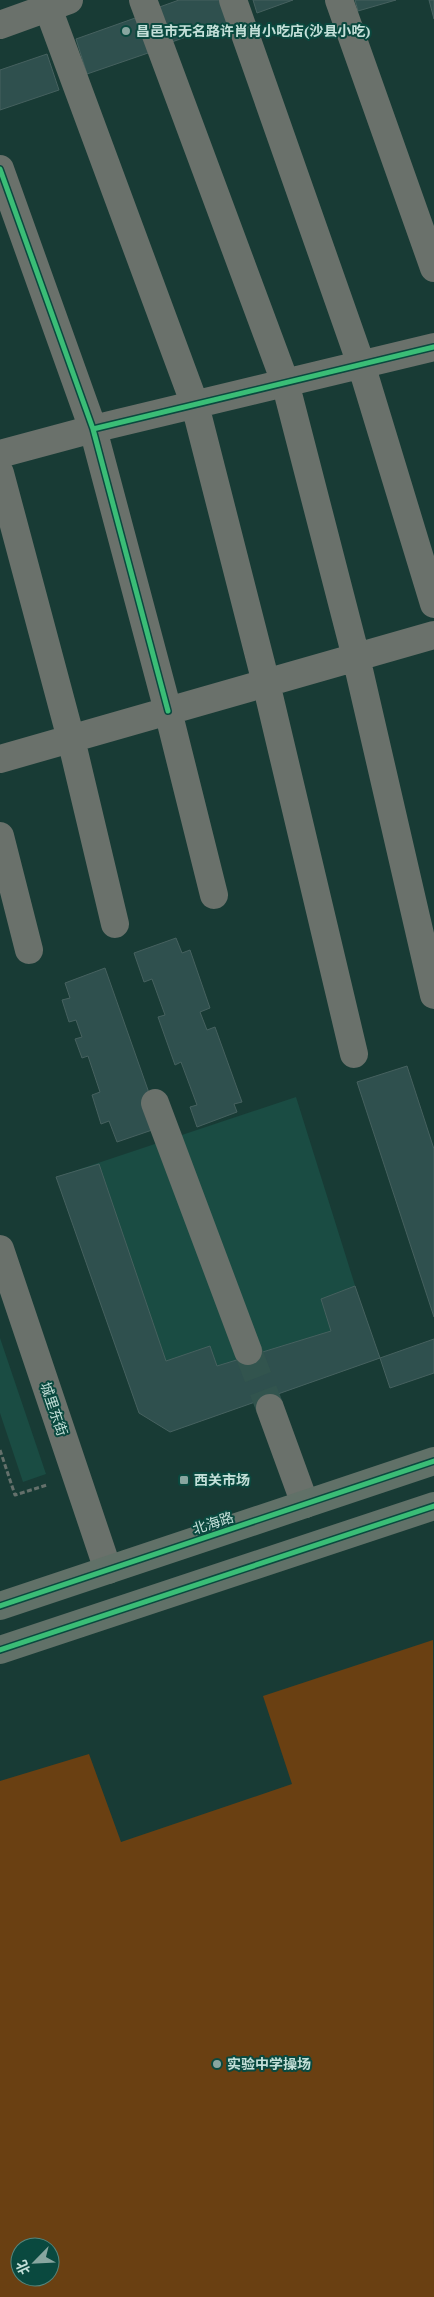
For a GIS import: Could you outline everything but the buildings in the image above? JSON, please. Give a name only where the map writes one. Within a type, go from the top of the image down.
[{"type":"main road","name":"北海路","points":[[0,1606],[434,1461]]},
{"type":"main road","points":[[0,1650],[434,1506]]},
{"type":"street","points":[[143,0],[285,382],[356,657],[434,995]]},
{"type":"street","points":[[233,0],[361,364],[434,604]]},
{"type":"street","points":[[339,0],[434,268]]},
{"type":"street","points":[[0,25],[59,4],[194,404],[266,683],[354,1054]]},
{"type":"street","points":[[0,169],[93,429],[168,711],[214,895]]},
{"type":"street","points":[[0,454],[194,404],[434,347]]},
{"type":"street","points":[[0,473],[72,739],[115,924]]},
{"type":"street","points":[[0,759],[434,635]]},
{"type":"street","points":[[0,836],[29,950]]},
{"type":"street","points":[[155,1103],[248,1351]]},
{"type":"street","name":"城里东街","points":[[0,1249],[108,1570]]},
{"type":"street","points":[[270,1408],[305,1504]]},
{"type":"path","points":[[0,1450],[15,1495],[76,1475]]},
{"type":"shaded area","points":[[296,1097],[358,1295],[380,1358],[170,1432],[139,1413],[56,1177]]},
{"type":"shaded area","points":[[0,1338],[46,1474],[23,1482],[0,1413]]},
{"type":"shaded area","name":"实验中学操场","points":[[433,1640],[434,2297],[0,2297],[0,1781],[89,1754],[121,1842],[292,1784],[263,1696]]},
{"type":"tunnel","points":[[248,1351],[270,1408]]},
{"type":"cycle path","points":[[0,169],[93,429],[168,711]]},
{"type":"cycle path","points":[[93,429],[434,347]]},
{"type":"cycle path","points":[[0,1606],[434,1461]]},
{"type":"cycle path","points":[[0,1650],[434,1506]]},
{"type":"place","name":"昌邑市无名路许肖肖小吃店(沙县小吃)","points":[[126,31]]},
{"type":"place","name":"西关市场","points":[[184,1480]]},
{"type":"place","name":"实验中学操场","points":[[217,2064]]}]
